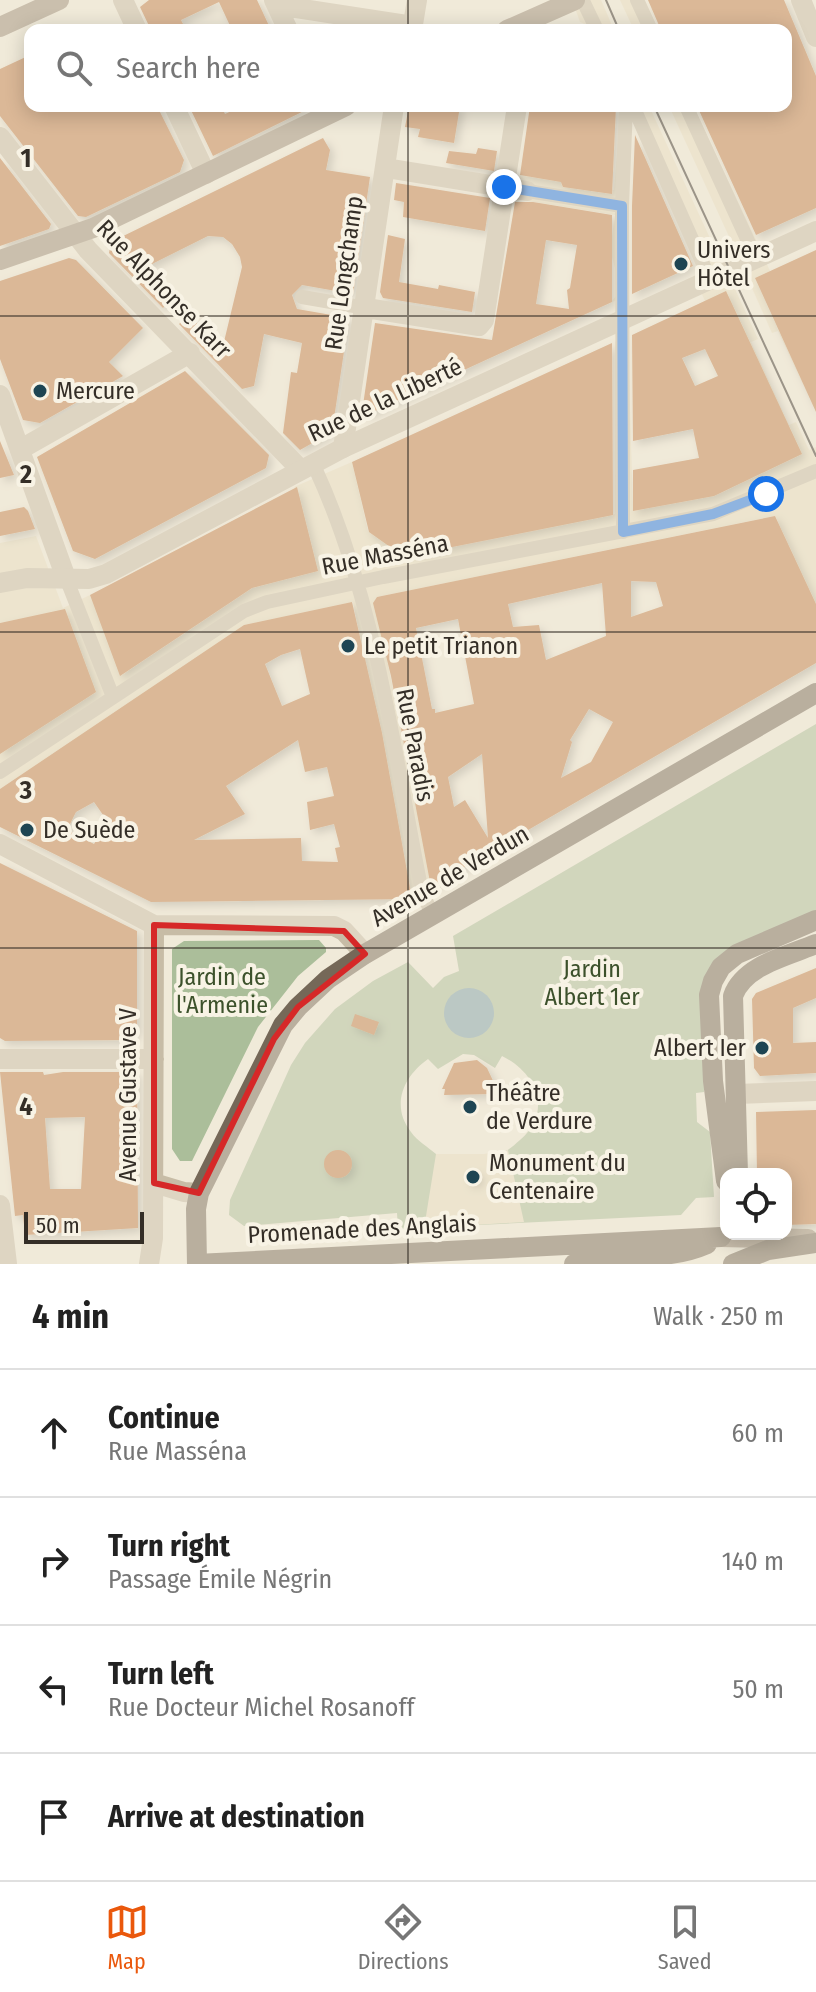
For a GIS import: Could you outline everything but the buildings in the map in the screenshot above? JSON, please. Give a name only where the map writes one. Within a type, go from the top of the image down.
[{"type":"main road","points":[[0,27],[59,0]]},
{"type":"main road","points":[[531,24],[579,1]]},
{"type":"main road","points":[[0,260],[76,235],[206,174],[326,112]]},
{"type":"main road","name":"Avenue de Verdun","points":[[199,1193],[283,1025],[328,979],[365,954],[816,693]]},
{"type":"main road","points":[[724,1168],[713,1081],[709,995],[721,967],[737,954],[816,920]]},
{"type":"main road","points":[[711,1016],[721,983],[738,965],[756,957],[816,944]]},
{"type":"main road","points":[[738,1168],[733,1004],[736,987],[754,971],[816,944]]},
{"type":"main road","points":[[713,1081],[726,1092],[737,1094]]},
{"type":"main road","points":[[197,1264],[196,1209],[199,1193]]},
{"type":"main road","name":"Promenade des Anglais","points":[[197,1264],[720,1232]]},
{"type":"main road","points":[[574,1264],[590,1260],[679,1254],[720,1234]]},
{"type":"main road","points":[[698,1264],[720,1238]]},
{"type":"main road","points":[[792,1239],[816,1241]]},
{"type":"main road","points":[[733,1264],[768,1250],[816,1241]]},
{"type":"street","points":[[123,0],[134,24]]},
{"type":"street","points":[[413,24],[417,0]]},
{"type":"street","points":[[637,0],[648,24]]},
{"type":"street","points":[[801,0],[816,37]]},
{"type":"street","points":[[579,1],[593,24]]},
{"type":"street","points":[[276,3],[390,24]]},
{"type":"street","points":[[276,3],[285,24]]},
{"type":"street","points":[[177,112],[206,174]]},
{"type":"street","name":"Rue Longchamp","points":[[343,448],[393,112]]},
{"type":"street","points":[[302,297],[479,326],[484,320],[516,112]]},
{"type":"street","points":[[623,532],[622,206],[626,112]]},
{"type":"street","points":[[636,112],[707,273]]},
{"type":"street","points":[[689,112],[753,252]]},
{"type":"street","name":"Rue Alphonse Karr","points":[[0,137],[76,235],[308,470]]},
{"type":"street","points":[[386,168],[622,206]]},
{"type":"street","name":"Rue de la Liberté","points":[[0,583],[27,578],[89,579],[106,574],[308,470],[343,448],[816,231]]},
{"type":"street","points":[[21,449],[190,353]]},
{"type":"street","points":[[0,395],[113,697]]},
{"type":"street","name":"Rue Paradis","points":[[308,470],[328,497],[364,600],[422,892],[433,916]]},
{"type":"street","name":"Rue Masséna","points":[[0,772],[244,611],[267,602],[713,514],[816,471]]},
{"type":"street","points":[[0,844],[154,925],[334,926],[344,931],[365,954]]},
{"type":"street","name":"Avenue Gustave V","points":[[149,1264],[154,1183],[154,925]]},
{"type":"street","points":[[0,1059],[154,1059]]},
{"type":"street","points":[[737,1094],[816,1091]]},
{"type":"street","points":[[154,1183],[199,1193]]},
{"type":"street","points":[[0,1205],[7,1264]]},
{"type":"highlighted area","points":[[154,925],[344,931],[365,954],[298,1007],[274,1039],[199,1193],[154,1183]]},
{"type":"green space","name":"Jardin Albert 1er","points":[[816,724],[816,911],[703,988],[704,1092],[696,1093],[697,1122],[710,1132],[714,1197],[696,1198],[681,1215],[398,1229],[397,1213],[244,1226],[229,1215],[230,1200],[291,1065],[305,1043],[335,1009],[373,981],[408,962],[433,988],[444,977],[459,971],[453,936]],"holes":[[[463,1054],[474,1055],[495,1068],[502,1056],[524,1072],[536,1094],[536,1117],[530,1129],[505,1151],[479,1155],[436,1154],[416,1138],[405,1122],[401,1112],[403,1092],[412,1074],[428,1059],[438,1069]]]},
{"type":"green space","name":"Jardin de l'Armenie","points":[[319,940],[326,952],[298,976],[258,1027],[192,1161],[180,1161],[172,1149],[172,949],[184,941]]},
{"type":"shaded area","points":[[586,0],[601,0],[611,24],[580,22],[574,5]]},
{"type":"shaded area","points":[[620,0],[644,0],[655,24],[631,24]]},
{"type":"shaded area","points":[[620,112],[652,112],[721,262],[701,272],[632,115],[629,116],[629,295],[610,303],[616,296],[615,268],[610,250],[615,215],[515,199],[520,175],[614,190]]},
{"type":"shaded area","points":[[672,112],[696,112],[759,246],[738,256]]},
{"type":"shaded area","points":[[765,260],[770,271],[755,278],[816,412],[778,331],[772,333],[744,270]]},
{"type":"shaded area","points":[[729,276],[758,339],[751,342],[789,425],[796,422],[809,450],[816,447],[816,604],[775,516],[377,597],[375,600],[432,883],[422,892],[411,896],[353,602],[244,625],[0,789],[0,754],[65,610],[0,623],[0,543],[36,536],[63,608],[90,595],[122,675],[252,588],[316,571],[294,487],[352,462],[368,531],[398,550],[425,552],[615,514],[615,342],[628,337],[633,511],[714,495],[726,292],[705,301],[700,290]]},
{"type":"shaded area","points":[[508,1150],[524,1222],[426,1228],[436,1154],[484,1154]]},
{"type":"water","points":[[469,988],[487,995],[494,1013],[487,1031],[469,1038],[451,1031],[444,1013],[451,995]]},
{"type":"tram line","points":[[606,0],[616,24]]},
{"type":"tram line","points":[[657,112],[816,456]]},
{"type":"place","name":"Univers Hôtel","points":[[681,264]]},
{"type":"place","name":"Mercure","points":[[40,391]]},
{"type":"place","name":"Le petit Trianon","points":[[348,646]]},
{"type":"place","name":"De Suède","points":[[27,830]]},
{"type":"place","name":"Albert Ier","points":[[762,1048]]},
{"type":"place","name":"Théâtre de Verdure","points":[[470,1107]]},
{"type":"place","name":"Monument du Centenaire","points":[[473,1177]]},
{"type":"route","points":[[504,187],[622,206],[623,532],[713,514],[766,494]]}]
